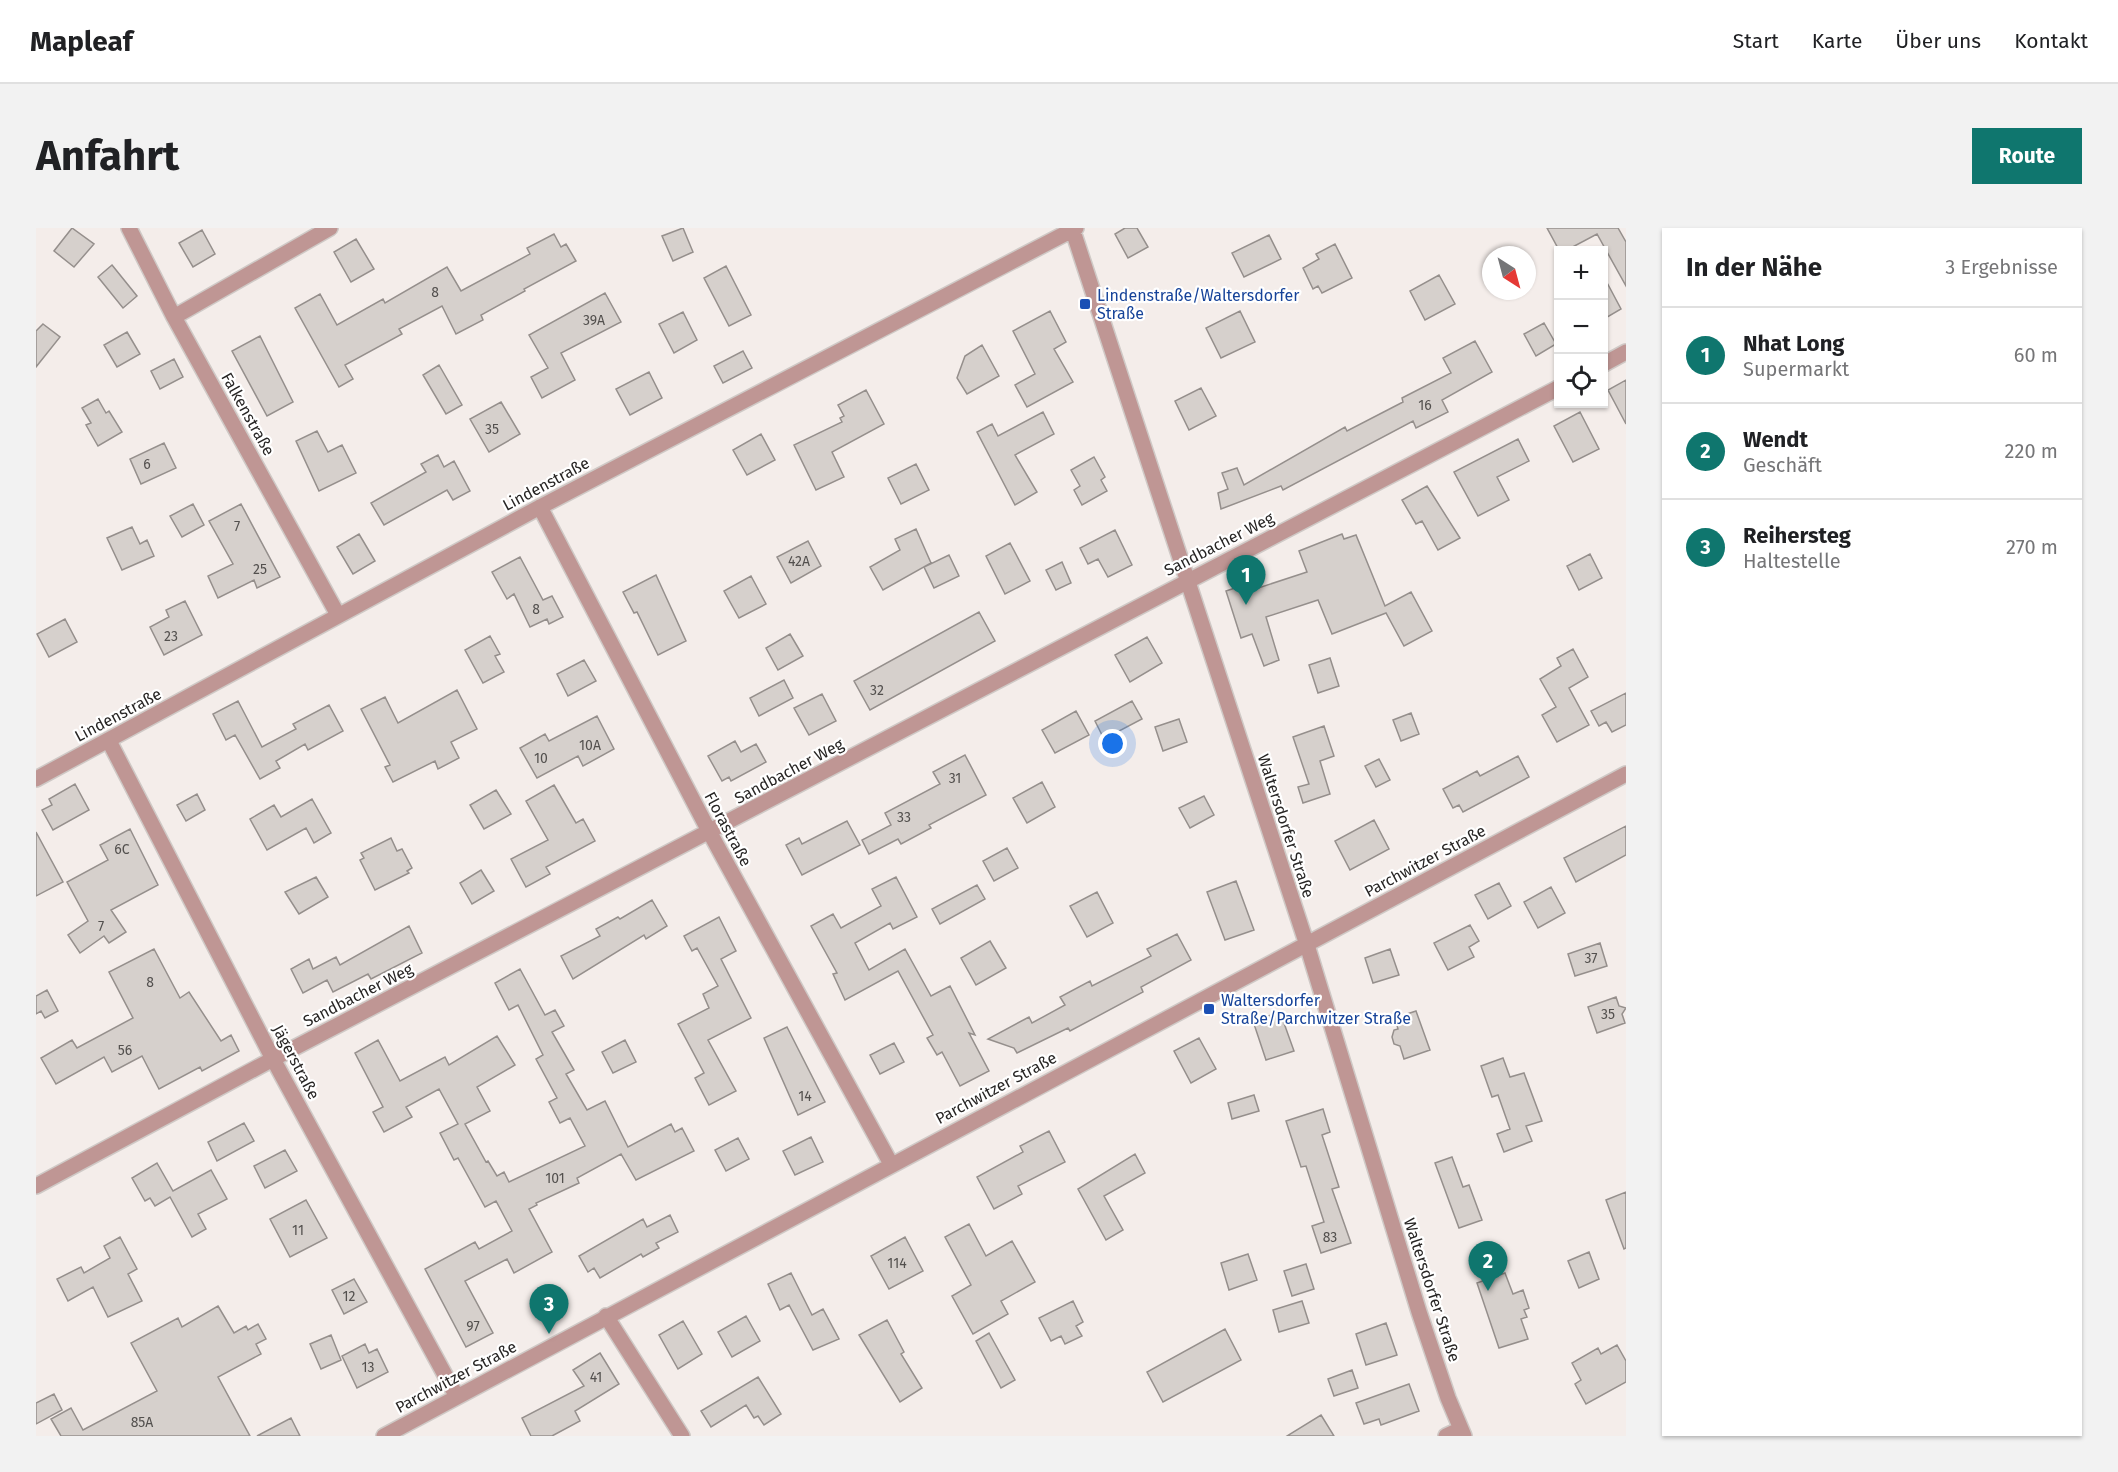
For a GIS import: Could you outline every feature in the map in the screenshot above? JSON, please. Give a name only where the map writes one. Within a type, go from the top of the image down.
[{"type":"street","name":"Falkenstraße","points":[[129,228],[174,317],[338,615]]},
{"type":"street","points":[[174,317],[330,228]]},
{"type":"street","name":"Lindenstraße","points":[[36,779],[540,507],[1073,229]]},
{"type":"street","name":"Waltersdorfer Straße","points":[[1073,229],[1307,945],[1419,1312],[1462,1432]]},
{"type":"street","points":[[1608,362],[1626,352]]},
{"type":"street","name":"Sandbacher Weg","points":[[36,1186],[273,1059],[710,833],[1186,580],[1554,390]]},
{"type":"street","name":"Florastraße","points":[[540,507],[710,833],[891,1164]]},
{"type":"street","name":"Jägerstraße","points":[[109,741],[273,1059],[457,1397]]},
{"type":"street","name":"Parchwitzer Straße","points":[[384,1436],[1626,774]]},
{"type":"street","points":[[606,1316],[682,1436]]},
{"type":"street","points":[[1446,1436],[1462,1432]]},
{"type":"building","points":[[72,228],[94,244],[74,267],[54,251]]},
{"type":"building","points":[[683,228],[693,252],[673,261],[662,236]]},
{"type":"building","points":[[1125,228],[1137,228],[1148,247],[1128,258],[1115,234]]},
{"type":"building","points":[[1547,228],[1618,228],[1626,242],[1626,286],[1608,254],[1608,246],[1604,246],[1597,234],[1574,246],[1557,246]]},
{"type":"building","points":[[202,230],[215,254],[193,267],[179,243]]},
{"type":"building","points":[[554,234],[561,247],[566,244],[576,261],[481,315],[483,320],[456,334],[442,306],[399,329],[402,334],[345,365],[353,379],[339,387],[295,308],[320,294],[337,325],[383,299],[385,303],[447,267],[461,291],[530,254],[527,248]]},
{"type":"building","points":[[1269,235],[1281,259],[1244,277],[1232,253]]},
{"type":"building","points":[[356,239],[374,269],[351,282],[334,252]]},
{"type":"building","points":[[1335,244],[1352,278],[1322,293],[1318,286],[1313,289],[1303,268],[1319,259],[1316,254]]},
{"type":"building","points":[[112,265],[137,296],[123,308],[98,277]]},
{"type":"building","points":[[726,266],[751,315],[729,326],[704,278]]},
{"type":"building","points":[[1439,275],[1455,304],[1425,320],[1410,291]]},
{"type":"building","points":[[1608,285],[1621,309],[1608,317]]},
{"type":"building","points":[[605,293],[621,322],[561,353],[575,380],[542,398],[531,377],[548,368],[529,335]]},
{"type":"building","points":[[1050,311],[1066,342],[1054,349],[1073,382],[1027,407],[1015,385],[1035,374],[1013,331]]},
{"type":"building","points":[[1240,311],[1255,342],[1221,358],[1206,328]]},
{"type":"building","points":[[683,312],[697,340],[674,353],[659,324]]},
{"type":"building","points":[[1544,323],[1554,340],[1554,345],[1536,356],[1524,334]]},
{"type":"building","points":[[43,324],[60,337],[36,367],[36,331]]},
{"type":"building","points":[[127,332],[140,354],[117,367],[104,345]]},
{"type":"building","points":[[260,336],[293,402],[267,416],[232,351]]},
{"type":"building","points":[[1475,341],[1492,372],[1442,400],[1448,412],[1416,428],[1413,421],[1283,490],[1281,486],[1221,509],[1218,493],[1228,489],[1222,473],[1237,468],[1244,485],[1345,427],[1347,431],[1403,402],[1402,398],[1451,373],[1443,358]]},
{"type":"building","points":[[982,345],[999,376],[967,394],[957,378],[965,356]]},
{"type":"building","points":[[743,351],[752,368],[723,383],[714,366]]},
{"type":"building","points":[[174,359],[183,377],[160,389],[151,371]]},
{"type":"building","points":[[439,365],[462,405],[446,414],[423,375]]},
{"type":"building","points":[[649,372],[662,398],[630,415],[616,389]]},
{"type":"building","points":[[1626,380],[1626,424],[1608,390]]},
{"type":"building","points":[[1201,388],[1216,416],[1189,430],[1175,401]]},
{"type":"building","points":[[866,390],[884,424],[832,452],[844,477],[816,490],[794,445],[842,422],[840,418],[844,416],[838,405]]},
{"type":"building","points":[[98,399],[106,413],[109,411],[122,432],[98,446],[86,425],[91,423],[82,408]]},
{"type":"building","points":[[501,402],[520,434],[489,452],[470,419]]},
{"type":"building","points":[[1043,412],[1054,434],[1015,455],[1037,492],[1015,505],[977,432],[992,424],[998,436]]},
{"type":"building","points":[[1580,412],[1599,449],[1573,462],[1554,426]]},
{"type":"building","points":[[317,431],[328,452],[342,445],[356,473],[319,491],[296,441]]},
{"type":"building","points":[[761,434],[775,460],[747,475],[733,450]]},
{"type":"building","points":[[1518,439],[1529,461],[1497,477],[1509,500],[1478,516],[1454,472]]},
{"type":"building","points":[[164,443],[176,468],[141,484],[130,459]]},
{"type":"building","points":[[438,455],[444,467],[454,461],[470,491],[453,500],[447,490],[384,525],[371,503],[426,472],[421,464]]},
{"type":"building","points":[[1094,457],[1105,477],[1101,480],[1107,491],[1082,505],[1074,490],[1080,486],[1071,470]]},
{"type":"building","points":[[916,464],[929,490],[901,504],[888,478]]},
{"type":"building","points":[[1427,486],[1460,538],[1438,550],[1422,521],[1416,524],[1402,500]]},
{"type":"building","points":[[193,504],[204,525],[182,537],[170,516]]},
{"type":"building","points":[[241,504],[280,577],[257,588],[254,580],[218,598],[208,576],[233,564],[209,521]]},
{"type":"building","points":[[132,527],[140,544],[147,540],[154,556],[122,570],[107,538]]},
{"type":"building","points":[[916,529],[931,563],[883,590],[870,567],[900,550],[895,539]]},
{"type":"building","points":[[1115,530],[1132,565],[1108,577],[1098,559],[1088,564],[1080,548]]},
{"type":"building","points":[[359,534],[375,561],[353,574],[337,547]]},
{"type":"building","points":[[1342,534],[1344,539],[1356,535],[1385,606],[1411,592],[1432,631],[1404,646],[1386,613],[1332,634],[1318,600],[1266,617],[1279,660],[1264,666],[1252,634],[1241,638],[1226,591],[1244,585],[1246,592],[1307,572],[1299,551]]},
{"type":"building","points":[[808,541],[821,566],[791,583],[777,557]]},
{"type":"building","points":[[1010,543],[1030,581],[1005,594],[986,556]]},
{"type":"building","points":[[1590,554],[1602,578],[1579,590],[1567,566]]},
{"type":"building","points":[[949,555],[959,576],[934,588],[924,567]]},
{"type":"building","points":[[520,557],[543,600],[552,596],[563,617],[549,624],[547,619],[530,627],[514,594],[507,599],[492,572]]},
{"type":"building","points":[[1062,562],[1071,583],[1056,590],[1046,570]]},
{"type":"building","points":[[656,575],[686,641],[658,655],[637,612],[634,613],[623,592]]},
{"type":"building","points":[[751,576],[766,604],[739,618],[724,591]]},
{"type":"building","points":[[185,601],[202,635],[164,655],[150,627],[169,617],[166,610]]},
{"type":"building","points":[[979,612],[995,641],[870,710],[854,681]]},
{"type":"building","points":[[65,619],[77,642],[49,657],[37,634]]},
{"type":"building","points":[[790,634],[803,656],[778,670],[766,648]]},
{"type":"building","points":[[490,636],[500,654],[495,656],[504,672],[483,683],[465,650]]},
{"type":"building","points":[[1147,637],[1162,663],[1130,682],[1115,655]]},
{"type":"building","points":[[1573,649],[1588,677],[1569,688],[1589,725],[1557,742],[1542,715],[1556,707],[1540,679],[1561,666],[1557,658]]},
{"type":"building","points":[[1330,658],[1339,686],[1318,693],[1309,665]]},
{"type":"building","points":[[584,660],[596,681],[568,696],[557,674]]},
{"type":"building","points":[[784,680],[793,698],[759,716],[750,698]]},
{"type":"building","points":[[457,690],[477,729],[451,742],[459,758],[438,769],[435,761],[393,782],[385,767],[390,765],[361,709],[385,697],[398,723]]},
{"type":"building","points":[[1626,693],[1626,725],[1612,732],[1606,722],[1599,726],[1591,711]]},
{"type":"building","points":[[822,694],[836,721],[809,735],[794,708]]},
{"type":"building","points":[[238,701],[262,747],[296,729],[293,724],[329,705],[343,731],[308,750],[305,744],[276,761],[280,768],[260,779],[235,735],[226,740],[213,714]]},
{"type":"building","points":[[1132,701],[1142,719],[1104,739],[1095,721]]},
{"type":"building","points":[[1076,711],[1089,735],[1055,753],[1042,730]]},
{"type":"building","points":[[1411,713],[1419,734],[1401,741],[1393,720]]},
{"type":"building","points":[[597,716],[614,749],[583,766],[578,756],[537,778],[520,748],[545,734],[549,741]]},
{"type":"building","points":[[1179,719],[1187,742],[1163,751],[1155,727]]},
{"type":"building","points":[[1324,726],[1334,756],[1320,761],[1330,794],[1303,803],[1298,787],[1309,784],[1293,737]]},
{"type":"building","points":[[735,741],[741,752],[756,744],[766,762],[731,781],[729,777],[722,781],[708,756]]},
{"type":"building","points":[[965,755],[986,795],[929,825],[931,828],[901,844],[898,839],[869,854],[862,840],[891,825],[885,813],[940,784],[933,772]]},
{"type":"building","points":[[1518,756],[1529,777],[1463,812],[1459,805],[1453,808],[1443,789],[1477,771],[1480,776]]},
{"type":"building","points":[[1379,759],[1390,780],[1376,787],[1365,766]]},
{"type":"building","points":[[1042,782],[1055,807],[1027,823],[1013,798]]},
{"type":"building","points":[[75,784],[89,810],[53,830],[42,810],[52,805],[49,799]]},
{"type":"building","points":[[554,785],[576,823],[583,819],[595,841],[546,867],[550,874],[526,887],[511,859],[548,840],[526,801]]},
{"type":"building","points":[[496,790],[511,814],[484,829],[470,805]]},
{"type":"building","points":[[197,794],[205,810],[186,821],[177,805]]},
{"type":"building","points":[[1204,796],[1214,815],[1190,828],[1179,808]]},
{"type":"building","points":[[312,799],[331,833],[314,843],[306,828],[267,850],[250,819],[274,805],[281,817]]},
{"type":"building","points":[[1374,820],[1389,849],[1350,870],[1335,841]]},
{"type":"building","points":[[847,821],[860,845],[802,875],[786,845],[799,838],[802,844]]},
{"type":"building","points":[[1626,826],[1626,855],[1576,882],[1564,858]]},
{"type":"building","points":[[130,829],[158,885],[111,910],[126,932],[109,943],[104,936],[80,953],[68,935],[88,921],[67,882],[108,860],[100,845]]},
{"type":"building","points":[[36,832],[63,882],[36,896]]},
{"type":"building","points":[[391,838],[397,851],[402,849],[412,868],[407,871],[409,873],[375,890],[360,860],[364,858],[361,853]]},
{"type":"building","points":[[1007,848],[1018,868],[994,881],[983,861]]},
{"type":"building","points":[[481,870],[494,891],[472,904],[460,883]]},
{"type":"building","points":[[316,877],[328,897],[299,914],[285,892]]},
{"type":"building","points":[[896,877],[917,917],[893,929],[890,923],[855,943],[869,970],[905,949],[931,996],[950,986],[975,1035],[969,1033],[989,1071],[960,1086],[942,1052],[937,1055],[927,1038],[933,1035],[898,971],[845,1000],[833,974],[837,973],[811,926],[833,914],[841,928],[881,906],[872,889]]},
{"type":"building","points":[[1236,881],[1254,930],[1225,940],[1207,892]]},
{"type":"building","points":[[1499,883],[1511,906],[1488,919],[1475,895]]},
{"type":"building","points":[[977,885],[985,899],[940,924],[932,909]]},
{"type":"building","points":[[1551,887],[1565,913],[1538,928],[1524,902]]},
{"type":"building","points":[[1097,892],[1113,923],[1087,937],[1070,906]]},
{"type":"building","points":[[652,900],[667,926],[646,939],[644,935],[573,979],[561,956],[600,936],[596,929],[618,917],[620,919]]},
{"type":"building","points":[[719,917],[736,951],[721,959],[751,1018],[708,1040],[736,1091],[709,1105],[695,1078],[704,1073],[678,1024],[709,1008],[703,994],[718,986],[697,948],[692,951],[684,936]]},
{"type":"building","points":[[1470,925],[1479,941],[1469,947],[1474,957],[1448,970],[1434,943]]},
{"type":"building","points":[[409,926],[422,953],[371,979],[368,974],[333,992],[327,980],[303,993],[291,969],[309,959],[313,969],[336,957],[340,965]]},
{"type":"building","points":[[1177,934],[1191,960],[1141,987],[1143,992],[1070,1031],[1068,1028],[1017,1053],[1014,1048],[988,1039],[1029,1017],[1032,1023],[1065,1005],[1060,997],[1090,981],[1092,986],[1151,956],[1147,949]]},
{"type":"building","points":[[990,941],[1006,968],[976,985],[961,958]]},
{"type":"building","points":[[1600,943],[1607,966],[1575,976],[1568,954]]},
{"type":"building","points":[[154,949],[180,998],[189,992],[221,1041],[231,1035],[239,1051],[202,1071],[200,1067],[159,1089],[142,1056],[112,1072],[104,1057],[56,1084],[41,1058],[72,1040],[77,1048],[133,1018],[109,972]]},
{"type":"building","points":[[1390,949],[1399,975],[1373,983],[1365,958]]},
{"type":"building","points":[[520,969],[545,1015],[555,1010],[564,1026],[552,1032],[574,1070],[566,1074],[587,1110],[605,1101],[628,1147],[671,1124],[675,1132],[682,1128],[694,1151],[636,1180],[621,1154],[577,1178],[579,1183],[536,1203],[537,1205],[529,1209],[552,1252],[514,1273],[507,1259],[465,1281],[493,1333],[466,1347],[425,1269],[475,1242],[479,1249],[512,1231],[496,1201],[485,1207],[458,1158],[454,1160],[440,1133],[458,1124],[439,1089],[406,1107],[412,1117],[384,1132],[373,1112],[383,1107],[355,1053],[378,1040],[400,1081],[445,1057],[449,1065],[497,1036],[515,1065],[477,1087],[490,1111],[465,1124],[486,1162],[488,1161],[497,1176],[504,1172],[509,1182],[585,1146],[570,1118],[560,1123],[549,1102],[557,1098],[536,1059],[543,1055],[518,1005],[509,1010],[495,983]]},
{"type":"building","points":[[47,990],[58,1011],[45,1018],[41,1011],[36,1014],[36,996]]},
{"type":"building","points":[[1616,997],[1619,1006],[1626,1008],[1622,1014],[1625,1023],[1597,1033],[1588,1007]]},
{"type":"building","points":[[1416,1011],[1430,1050],[1404,1059],[1400,1046],[1394,1044],[1392,1037],[1394,1030],[1398,1029],[1395,1018]]},
{"type":"building","points":[[1280,1012],[1294,1051],[1266,1060],[1253,1021]]},
{"type":"building","points":[[787,1027],[825,1102],[798,1115],[764,1038]]},
{"type":"building","points":[[1199,1038],[1216,1069],[1191,1083],[1174,1051]]},
{"type":"building","points":[[625,1040],[636,1062],[613,1073],[602,1052]]},
{"type":"building","points":[[894,1043],[904,1062],[880,1074],[870,1055]]},
{"type":"building","points":[[1503,1058],[1510,1077],[1524,1073],[1542,1121],[1526,1126],[1532,1141],[1504,1152],[1497,1134],[1510,1129],[1498,1095],[1492,1097],[1481,1066]]},
{"type":"building","points":[[1254,1095],[1259,1111],[1232,1119],[1228,1103]]},
{"type":"building","points":[[1323,1109],[1330,1132],[1322,1135],[1339,1187],[1332,1189],[1351,1243],[1321,1253],[1312,1226],[1324,1222],[1306,1166],[1301,1167],[1286,1121]]},
{"type":"building","points":[[244,1123],[254,1141],[217,1161],[208,1142]]},
{"type":"building","points":[[1049,1131],[1065,1162],[1018,1186],[1022,1194],[994,1209],[977,1177],[1023,1152],[1020,1146]]},
{"type":"building","points":[[811,1137],[823,1162],[795,1175],[783,1151]]},
{"type":"building","points":[[738,1138],[749,1159],[726,1171],[715,1150]]},
{"type":"building","points":[[285,1150],[297,1171],[265,1188],[254,1166]]},
{"type":"building","points":[[1135,1154],[1145,1173],[1104,1196],[1123,1230],[1106,1240],[1078,1189]]},
{"type":"building","points":[[1452,1157],[1463,1187],[1469,1185],[1482,1220],[1459,1228],[1435,1163]]},
{"type":"building","points":[[157,1163],[173,1191],[211,1170],[227,1199],[198,1214],[206,1229],[192,1237],[170,1197],[155,1206],[150,1198],[145,1201],[132,1178]]},
{"type":"building","points":[[1626,1192],[1626,1248],[1624,1249],[1606,1200]]},
{"type":"building","points":[[306,1200],[327,1238],[290,1257],[270,1219]]},
{"type":"building","points":[[670,1215],[678,1232],[656,1243],[659,1248],[643,1257],[641,1254],[600,1278],[594,1268],[588,1272],[579,1256],[643,1219],[647,1227]]},
{"type":"building","points":[[969,1224],[986,1256],[1012,1241],[1035,1282],[1001,1301],[1008,1314],[973,1334],[952,1296],[971,1285],[945,1237]]},
{"type":"building","points":[[120,1237],[137,1269],[128,1274],[142,1301],[108,1317],[93,1287],[68,1301],[57,1279],[81,1267],[84,1273],[110,1258],[104,1246]]},
{"type":"building","points":[[905,1237],[923,1271],[889,1289],[871,1256]]},
{"type":"building","points":[[1589,1252],[1599,1279],[1579,1288],[1568,1261]]},
{"type":"building","points":[[1248,1254],[1257,1280],[1229,1290],[1221,1263]]},
{"type":"building","points":[[1306,1264],[1314,1289],[1292,1296],[1284,1271]]},
{"type":"building","points":[[791,1273],[812,1315],[823,1309],[839,1339],[813,1350],[789,1305],[780,1310],[768,1284]]},
{"type":"building","points":[[1505,1273],[1513,1294],[1523,1290],[1529,1308],[1524,1310],[1527,1317],[1521,1319],[1528,1339],[1499,1348],[1477,1283]]},
{"type":"building","points":[[354,1279],[367,1302],[344,1314],[332,1290]]},
{"type":"building","points":[[1073,1301],[1083,1322],[1076,1326],[1082,1336],[1065,1344],[1061,1336],[1051,1341],[1039,1318]]},
{"type":"building","points":[[1302,1301],[1309,1323],[1279,1332],[1273,1310]]},
{"type":"building","points":[[218,1306],[234,1333],[246,1326],[248,1330],[258,1324],[266,1339],[256,1344],[261,1354],[218,1377],[250,1436],[61,1436],[51,1419],[71,1408],[83,1430],[157,1391],[131,1343],[178,1318],[182,1327]]},
{"type":"building","points":[[746,1316],[760,1341],[732,1357],[718,1332]]},
{"type":"building","points":[[887,1320],[904,1352],[901,1354],[922,1388],[900,1402],[859,1335]]},
{"type":"building","points":[[683,1321],[702,1354],[678,1369],[659,1335]]},
{"type":"building","points":[[1386,1323],[1397,1355],[1366,1365],[1356,1334]]},
{"type":"building","points":[[1225,1329],[1241,1360],[1163,1402],[1147,1372]]},
{"type":"building","points":[[989,1333],[1015,1380],[1001,1388],[976,1341]]},
{"type":"building","points":[[331,1335],[341,1360],[321,1369],[310,1344]]},
{"type":"building","points":[[365,1344],[369,1353],[377,1349],[388,1372],[357,1388],[342,1356]]},
{"type":"building","points":[[1617,1345],[1626,1361],[1626,1382],[1586,1404],[1575,1384],[1581,1380],[1572,1363],[1598,1348],[1601,1354]]},
{"type":"building","points":[[600,1353],[619,1384],[575,1411],[580,1421],[552,1436],[531,1436],[522,1418],[584,1386],[573,1370]]},
{"type":"building","points":[[1352,1370],[1358,1388],[1334,1396],[1328,1379]]},
{"type":"building","points":[[758,1377],[781,1414],[764,1425],[758,1416],[754,1418],[746,1405],[711,1427],[701,1411]]},
{"type":"building","points":[[1409,1384],[1419,1411],[1381,1425],[1379,1419],[1364,1424],[1356,1403]]},
{"type":"building","points":[[54,1394],[62,1410],[36,1424],[36,1403]]},
{"type":"building","points":[[1321,1415],[1334,1436],[1287,1436]]},
{"type":"building","points":[[291,1418],[300,1436],[257,1436]]},
{"type":"place","name":"Lindenstraße/Waltersdorfer Straße","points":[[1085,304]]},
{"type":"place","name":"Nhat Long","points":[[1246,605]]},
{"type":"place","name":"Waltersdorfer Straße/Parchwitzer Straße","points":[[1209,1009]]},
{"type":"place","name":"Wendt","points":[[1488,1291]]},
{"type":"place","name":"Reihersteg","points":[[549,1334]]}]
